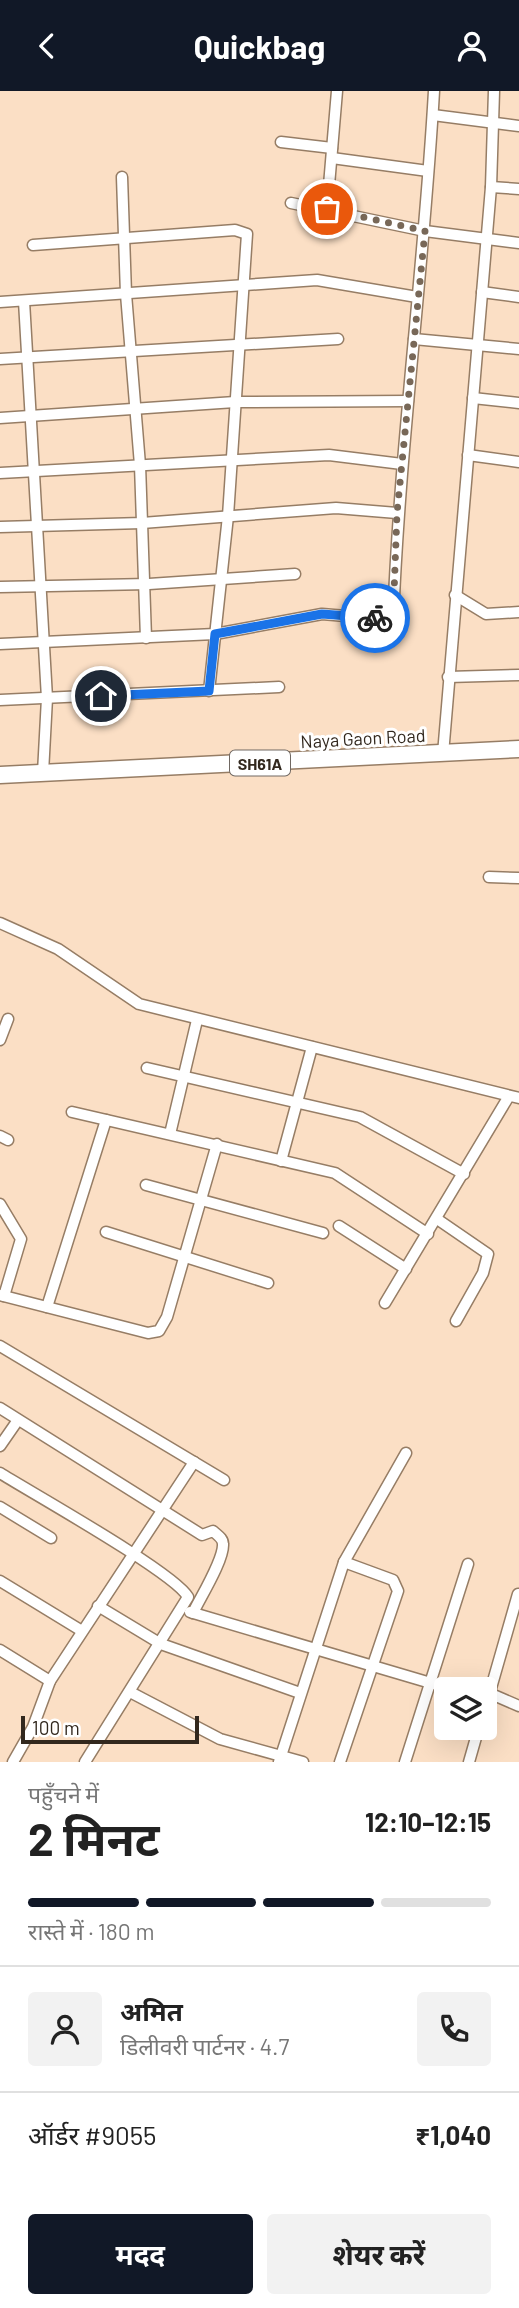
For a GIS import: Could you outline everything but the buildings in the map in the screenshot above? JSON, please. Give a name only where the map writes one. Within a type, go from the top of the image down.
[{"type":"main road","name":"Naya Gaon Road","points":[[0,775],[519,749]]},
{"type":"street","points":[[327,209],[337,91]]},
{"type":"street","points":[[0,644],[215,634],[322,614],[393,620],[397,513],[425,231],[434,91]]},
{"type":"street","points":[[443,754],[491,187],[494,91]]},
{"type":"street","points":[[433,115],[519,126]]},
{"type":"street","points":[[281,142],[429,171]]},
{"type":"street","points":[[122,177],[126,294],[140,465],[146,638]]},
{"type":"street","points":[[491,187],[519,189]]},
{"type":"street","points":[[291,203],[425,231],[519,243]]},
{"type":"street","points":[[33,245],[242,231],[248,241],[228,516],[209,691]]},
{"type":"street","points":[[0,302],[328,280],[417,297]]},
{"type":"street","points":[[482,292],[519,297]]},
{"type":"street","points":[[24,300],[47,698],[43,773]]},
{"type":"street","points":[[0,359],[338,339]]},
{"type":"street","points":[[414,339],[519,349]]},
{"type":"street","points":[[472,398],[519,403]]},
{"type":"street","points":[[0,418],[235,402],[408,401]]},
{"type":"street","points":[[0,473],[329,455],[402,464]]},
{"type":"street","points":[[468,455],[519,462]]},
{"type":"street","points":[[0,527],[142,523],[337,508],[397,513]]},
{"type":"street","points":[[0,587],[144,584],[221,576],[295,574]]},
{"type":"street","points":[[455,595],[486,614],[519,612]]},
{"type":"street","points":[[448,677],[519,675]]},
{"type":"street","points":[[0,700],[279,687]]},
{"type":"street","points":[[489,877],[519,878]]},
{"type":"street","points":[[0,923],[58,949],[139,1004],[514,1097],[385,1303]]},
{"type":"street","points":[[0,1040],[8,1019]]},
{"type":"street","points":[[170,1134],[197,1020]]},
{"type":"street","points":[[281,1161],[312,1047]]},
{"type":"street","points":[[146,1067],[360,1117],[464,1174]]},
{"type":"street","points":[[72,1112],[335,1173],[349,1179],[428,1234]]},
{"type":"street","points":[[47,1307],[106,1120]]},
{"type":"street","points":[[0,1204],[21,1239],[2,1295],[154,1333],[163,1326],[167,1317],[216,1145]]},
{"type":"street","points":[[146,1185],[323,1233]]},
{"type":"street","points":[[437,1219],[488,1254],[484,1273],[456,1321]]},
{"type":"street","points":[[339,1226],[406,1269]]},
{"type":"street","points":[[106,1232],[268,1283]]},
{"type":"street","points":[[0,1346],[224,1481]]},
{"type":"street","points":[[0,1408],[202,1535],[213,1531],[223,1544],[198,1602],[161,1644],[85,1762]]},
{"type":"street","points":[[0,1446],[18,1420]]},
{"type":"street","points":[[280,1759],[344,1562],[406,1453]]},
{"type":"street","points":[[18,1761],[50,1681],[194,1462]]},
{"type":"street","points":[[0,1473],[184,1590],[188,1600],[188,1612]]},
{"type":"street","points":[[0,1507],[51,1538]]},
{"type":"street","points":[[340,1762],[398,1591],[393,1580],[344,1562]]},
{"type":"street","points":[[405,1762],[468,1564]]},
{"type":"street","points":[[0,1581],[82,1631]]},
{"type":"street","points":[[494,1677],[518,1594]]},
{"type":"street","points":[[198,1602],[211,1619]]},
{"type":"street","points":[[98,1606],[161,1644],[300,1693]]},
{"type":"street","points":[[188,1612],[432,1683]]},
{"type":"street","points":[[0,1650],[50,1681]]},
{"type":"street","points":[[130,1692],[220,1739],[280,1759],[303,1762]]},
{"type":"street","points":[[497,1702],[519,1706]]},
{"type":"street","points":[[469,1762],[475,1740]]},
{"type":"way so far","points":[[327,209],[425,231],[397,513],[393,620],[375,618]]},
{"type":"route","points":[[101,696],[209,691],[215,634],[322,614],[375,618]]}]
